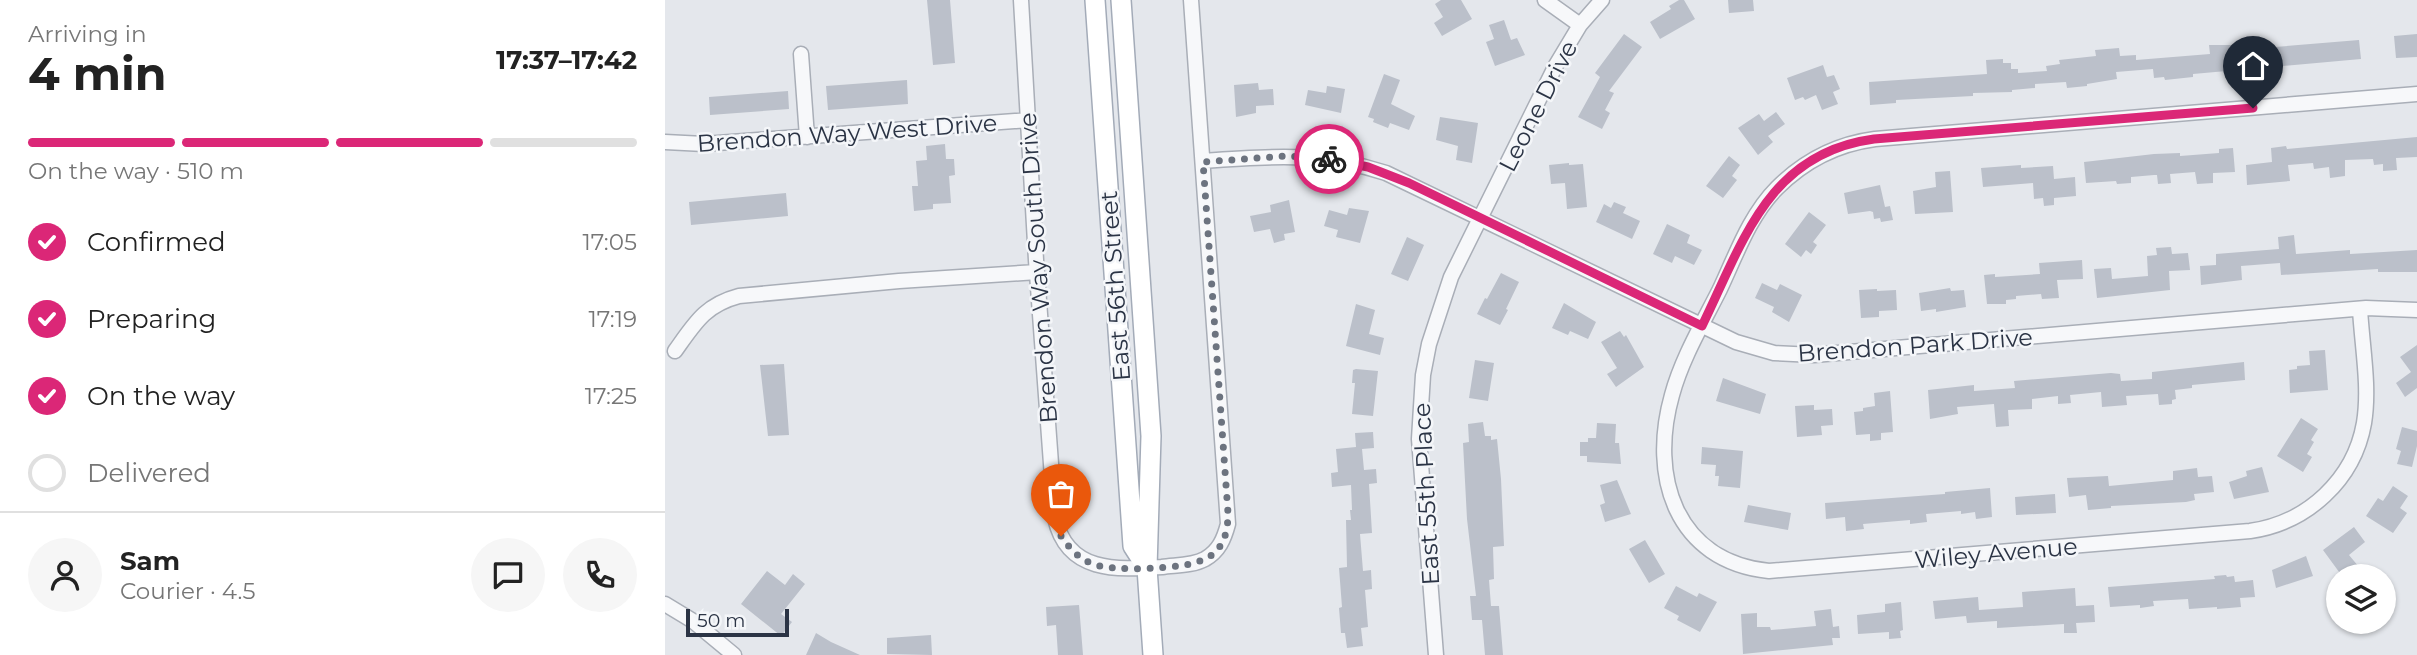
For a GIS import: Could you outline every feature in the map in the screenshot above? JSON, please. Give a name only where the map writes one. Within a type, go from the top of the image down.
[{"type":"main road","name":"East 56th Street","points":[[1095,0],[1133,546],[1147,568]]},
{"type":"main road","name":"East 56th Street","points":[[1121,0],[1151,436],[1147,568],[1153,655]]},
{"type":"street","name":"Brendon Way South Drive","points":[[1021,0],[1055,518],[1061,535],[1077,556],[1094,565],[1113,569],[1147,568]]},
{"type":"street","points":[[1147,568],[1203,561],[1218,549],[1228,524],[1191,0]]},
{"type":"street","points":[[1545,0],[1580,25]]},
{"type":"street","name":"Leone Drive","points":[[1481,218],[1556,65],[1580,25],[1602,0]]},
{"type":"street","points":[[801,54],[807,137]]},
{"type":"street","name":"Wiley Avenue","points":[[2360,309],[2365,405],[2364,424],[2357,448],[2348,466],[2315,504],[2293,518],[2270,527],[2250,531],[1783,571],[1749,568],[1718,555],[1688,528],[1671,499],[1663,460],[1667,412],[1677,379],[1755,218],[1774,191],[1798,168],[1815,158],[1841,146],[1874,139],[2417,94]]},
{"type":"street","name":"Brendon Way West Drive","points":[[665,142],[696,145],[1029,120]]},
{"type":"street","name":"Brendon Park Drive","points":[[1203,162],[1286,156],[1337,160],[1386,173],[1736,342],[1780,354],[1814,355],[2360,309],[2417,310]]},
{"type":"street","name":"East 55th Place","points":[[1436,655],[1420,458],[1420,400],[1425,362],[1440,307],[1451,277],[1481,218]]},
{"type":"street","points":[[675,351],[699,317],[719,302],[739,296],[899,281],[1037,272]]},
{"type":"street","points":[[665,604],[693,621],[734,655]]},
{"type":"building","points":[[927,0],[950,0],[955,63],[933,65]]},
{"type":"building","points":[[1441,0],[1461,0],[1472,19],[1442,36],[1434,23],[1443,17],[1435,4]]},
{"type":"building","points":[[1684,0],[1695,19],[1660,39],[1650,22],[1671,9],[1669,6]]},
{"type":"building","points":[[1728,0],[1753,0],[1754,11],[1729,13]]},
{"type":"building","points":[[1504,20],[1511,40],[1517,38],[1525,55],[1495,66],[1486,42],[1494,39],[1489,25]]},
{"type":"building","points":[[1624,34],[1642,47],[1609,91],[1614,93],[1605,110],[1610,113],[1602,129],[1578,117],[1600,77],[1595,73]]},
{"type":"building","points":[[2417,34],[2417,57],[2396,58],[2394,36]]},
{"type":"building","points":[[2359,40],[2361,59],[2193,74],[2193,77],[2165,80],[2164,77],[2154,78],[2153,69],[2116,72],[2117,79],[2087,86],[2067,88],[2066,82],[2035,84],[2035,88],[2012,92],[1896,100],[1896,103],[1870,105],[1869,82],[1987,74],[1986,60],[2003,59],[2003,63],[2011,63],[2011,69],[2018,69],[2018,73],[2047,71],[2046,66],[2060,64],[2059,60],[2096,56],[2095,50],[2119,48],[2120,56],[2136,55],[2136,60],[2210,54],[2209,45],[2236,45],[2237,53],[2262,51],[2263,46]]},
{"type":"building","points":[[1823,65],[1827,77],[1834,75],[1840,89],[1833,92],[1838,104],[1822,110],[1816,95],[1805,100],[1803,97],[1795,100],[1787,78]]},
{"type":"building","points":[[1384,74],[1400,80],[1391,104],[1415,116],[1409,130],[1390,123],[1388,128],[1368,117]]},
{"type":"building","points":[[907,80],[908,104],[828,110],[826,86]]},
{"type":"building","points":[[1258,83],[1259,90],[1273,89],[1274,105],[1256,106],[1256,113],[1236,117],[1234,85]]},
{"type":"building","points":[[1327,86],[1345,89],[1341,113],[1305,105],[1308,90],[1326,93]]},
{"type":"building","points":[[788,91],[789,109],[710,115],[709,97]]},
{"type":"building","points":[[1776,112],[1785,124],[1768,136],[1773,142],[1758,155],[1738,128],[1759,114],[1764,121]]},
{"type":"building","points":[[1440,117],[1478,123],[1472,163],[1456,160],[1458,146],[1436,140]]},
{"type":"building","points":[[2417,137],[2417,157],[2396,158],[2397,170],[2383,171],[2383,164],[2374,165],[2373,159],[2345,160],[2345,176],[2330,178],[2329,167],[2314,169],[2313,163],[2288,165],[2290,181],[2247,185],[2246,165],[2272,162],[2271,148],[2286,146],[2287,149]]},
{"type":"building","points":[[945,144],[946,159],[954,159],[955,175],[949,176],[951,203],[933,204],[933,209],[914,211],[912,186],[918,186],[916,161],[927,160],[926,146]]},
{"type":"building","points":[[2233,148],[2235,172],[2213,173],[2213,183],[2197,184],[2195,172],[2170,174],[2171,183],[2158,184],[2157,175],[2154,175],[2131,177],[2131,183],[2086,183],[2084,162],[2154,154],[2180,153],[2180,156],[2219,153],[2219,149]]},
{"type":"building","points":[[1729,156],[1740,165],[1732,176],[1737,180],[1723,198],[1706,186]]},
{"type":"building","points":[[1583,164],[1587,207],[1567,209],[1565,183],[1551,184],[1549,165]]},
{"type":"building","points":[[2021,165],[2021,168],[2053,166],[2054,179],[2075,177],[2076,196],[2054,198],[2054,205],[2044,206],[2043,198],[2034,199],[2033,183],[1983,187],[1981,168]]},
{"type":"building","points":[[1950,171],[1953,212],[1915,214],[1913,191],[1936,187],[1935,172]]},
{"type":"building","points":[[1880,185],[1885,207],[1890,206],[1893,220],[1881,222],[1880,218],[1874,219],[1873,212],[1870,211],[1848,214],[1844,193]]},
{"type":"building","points":[[786,193],[788,216],[691,225],[689,202]]},
{"type":"building","points":[[1289,200],[1295,232],[1284,234],[1285,240],[1274,243],[1270,229],[1254,232],[1250,216],[1271,212],[1270,205]]},
{"type":"building","points":[[1614,202],[1626,207],[1623,213],[1640,221],[1632,239],[1596,222],[1604,204],[1611,208]]},
{"type":"building","points":[[1349,208],[1369,211],[1360,243],[1336,237],[1338,230],[1324,226],[1329,210],[1347,215]]},
{"type":"building","points":[[1809,212],[1826,225],[1813,242],[1817,245],[1811,254],[1806,250],[1801,257],[1785,244]]},
{"type":"building","points":[[1667,224],[1690,235],[1687,243],[1702,250],[1694,265],[1675,256],[1672,263],[1653,254]]},
{"type":"building","points":[[2294,235],[2296,254],[2350,250],[2350,254],[2417,250],[2417,272],[2378,272],[2378,269],[2281,275],[2280,263],[2241,266],[2242,280],[2201,285],[2200,266],[2216,265],[2216,254],[2279,249],[2278,237]]},
{"type":"building","points":[[1407,237],[1424,245],[1408,281],[1391,274]]},
{"type":"building","points":[[2171,247],[2172,254],[2188,253],[2190,270],[2169,271],[2170,290],[2097,298],[2094,269],[2111,268],[2112,279],[2148,276],[2147,256],[2157,255],[2156,248]]},
{"type":"building","points":[[2082,260],[2083,279],[2057,280],[2059,298],[2042,299],[2041,294],[2016,296],[2016,299],[2006,300],[2006,304],[1987,304],[1984,275],[1995,274],[1995,277],[2040,274],[2039,263]]},
{"type":"building","points":[[1501,273],[1519,282],[1500,325],[1477,314]]},
{"type":"building","points":[[1762,283],[1777,290],[1780,284],[1802,295],[1789,322],[1772,312],[1774,307],[1755,298]]},
{"type":"building","points":[[1950,288],[1951,291],[1964,290],[1966,307],[1936,312],[1936,309],[1921,311],[1919,293]]},
{"type":"building","points":[[1859,290],[1896,290],[1897,310],[1879,311],[1879,317],[1861,318]]},
{"type":"building","points":[[1564,303],[1596,322],[1588,339],[1570,331],[1568,335],[1552,328]]},
{"type":"building","points":[[1356,304],[1375,310],[1369,334],[1384,338],[1380,355],[1346,346]]},
{"type":"building","points":[[1620,331],[1624,337],[1626,335],[1644,367],[1616,387],[1607,374],[1617,368],[1601,342]]},
{"type":"building","points":[[2417,345],[2417,388],[2405,397],[2396,383],[2411,372],[2400,357]]},
{"type":"building","points":[[2325,350],[2328,390],[2290,393],[2289,370],[2310,365],[2309,351]]},
{"type":"building","points":[[1475,360],[1494,363],[1488,401],[1469,398]]},
{"type":"building","points":[[2244,362],[2245,380],[2192,385],[2192,388],[2175,390],[2176,399],[2172,400],[2172,404],[2159,405],[2158,394],[2126,396],[2127,405],[2102,407],[2101,392],[2070,395],[2071,403],[2058,404],[2058,396],[2032,399],[2032,409],[2008,410],[2009,426],[1996,427],[1994,404],[1957,407],[1958,414],[1930,419],[1928,390],[1974,385],[1974,391],[2015,388],[2014,381],[2111,373],[2120,374],[2121,381],[2152,379],[2152,372]]},
{"type":"building","points":[[784,364],[789,435],[768,436],[760,365]]},
{"type":"building","points":[[1353,370],[1378,371],[1373,416],[1352,414],[1355,383],[1352,383]]},
{"type":"building","points":[[1723,378],[1766,394],[1760,414],[1716,401]]},
{"type":"building","points":[[1890,391],[1893,432],[1881,433],[1881,440],[1870,441],[1870,434],[1856,435],[1854,412],[1875,406],[1874,393]]},
{"type":"building","points":[[1814,405],[1814,410],[1832,409],[1833,425],[1821,426],[1822,435],[1797,437],[1795,406]]},
{"type":"building","points":[[2301,418],[2318,429],[2307,454],[2312,457],[2303,472],[2277,456]]},
{"type":"building","points":[[1483,422],[1485,436],[1491,436],[1491,440],[1497,439],[1501,479],[1504,546],[1493,547],[1494,579],[1489,580],[1491,606],[1499,606],[1503,655],[1485,655],[1482,620],[1472,620],[1470,596],[1476,596],[1467,519],[1463,443],[1469,442],[1468,424]]},
{"type":"building","points":[[1597,423],[1616,424],[1615,443],[1619,443],[1621,464],[1587,462],[1587,456],[1580,456],[1580,442],[1596,438]]},
{"type":"building","points":[[2402,427],[2417,431],[2412,467],[2397,464],[2401,451],[2396,449]]},
{"type":"building","points":[[1373,432],[1374,448],[1362,449],[1364,470],[1376,469],[1377,483],[1369,484],[1372,533],[1360,534],[1363,571],[1371,570],[1372,589],[1365,590],[1368,627],[1361,628],[1363,646],[1347,648],[1345,633],[1341,633],[1339,568],[1347,567],[1346,520],[1351,520],[1351,485],[1332,487],[1331,473],[1338,472],[1336,449],[1356,447],[1355,433]]},
{"type":"building","points":[[1702,447],[1743,451],[1740,488],[1718,486],[1716,465],[1701,464]]},
{"type":"building","points":[[2262,467],[2269,492],[2234,499],[2229,482],[2247,476],[2246,471]]},
{"type":"building","points":[[2197,468],[2198,477],[2212,476],[2214,492],[2194,494],[2195,500],[2088,510],[2086,495],[2069,497],[2067,478],[2108,476],[2109,486],[2173,480],[2173,471]]},
{"type":"building","points":[[1617,480],[1631,514],[1605,522],[1600,505],[1605,503],[1600,485]]},
{"type":"building","points":[[2393,486],[2408,496],[2400,508],[2407,513],[2393,533],[2366,516],[2378,498],[2383,501]]},
{"type":"building","points":[[1990,488],[1992,517],[1976,519],[1975,512],[1961,514],[1961,511],[1926,514],[1927,522],[1910,524],[1910,520],[1863,524],[1864,529],[1846,531],[1845,517],[1826,519],[1825,503]]},
{"type":"building","points":[[2055,494],[2056,513],[2016,515],[2015,497]]},
{"type":"building","points":[[1748,505],[1791,513],[1788,530],[1744,522]]},
{"type":"building","points":[[2354,527],[2365,542],[2349,555],[2356,564],[2333,564],[2323,550]]},
{"type":"building","points":[[1645,540],[1665,574],[1649,583],[1629,549]]},
{"type":"building","points":[[2306,556],[2313,576],[2276,588],[2272,570]]},
{"type":"building","points":[[767,571],[785,585],[793,574],[805,584],[781,614],[792,622],[781,636],[741,604]]},
{"type":"building","points":[[2214,576],[2234,576],[2235,582],[2253,580],[2255,597],[2240,598],[2241,607],[2217,609],[2189,609],[2188,599],[2153,601],[2154,606],[2140,608],[2140,605],[2110,607],[2108,587],[2215,579]]},
{"type":"building","points":[[1676,586],[1697,597],[1699,593],[1717,602],[1700,632],[1677,620],[1679,616],[1664,608]]},
{"type":"building","points":[[2075,588],[2076,606],[2094,605],[2095,622],[2076,623],[2077,633],[2064,633],[2064,624],[1997,628],[1997,621],[1967,623],[1966,616],[1935,619],[1933,601],[1978,597],[1979,610],[2023,607],[2022,592]]},
{"type":"building","points":[[1901,602],[1901,638],[1889,639],[1889,632],[1858,634],[1857,615],[1885,612],[1885,604]]},
{"type":"building","points":[[1079,605],[1083,655],[1058,655],[1056,625],[1047,626],[1046,607]]},
{"type":"building","points":[[1831,609],[1833,627],[1839,626],[1840,638],[1832,638],[1833,645],[1743,654],[1741,614],[1757,613],[1757,627],[1770,627],[1771,630],[1816,626],[1814,611]]},
{"type":"building","points":[[816,633],[831,642],[860,655],[806,655]]},
{"type":"building","points":[[931,635],[932,655],[887,654],[887,638]]},
{"type":"way so far","points":[[1061,536],[1077,556],[1094,565],[1113,569],[1197,563],[1218,549],[1228,524],[1228,513],[1203,162],[1267,156],[1329,159]]},
{"type":"route","points":[[1329,159],[1368,167],[1409,183],[1702,326],[1755,218],[1774,191],[1798,168],[1841,146],[1874,139],[2253,108]]}]
